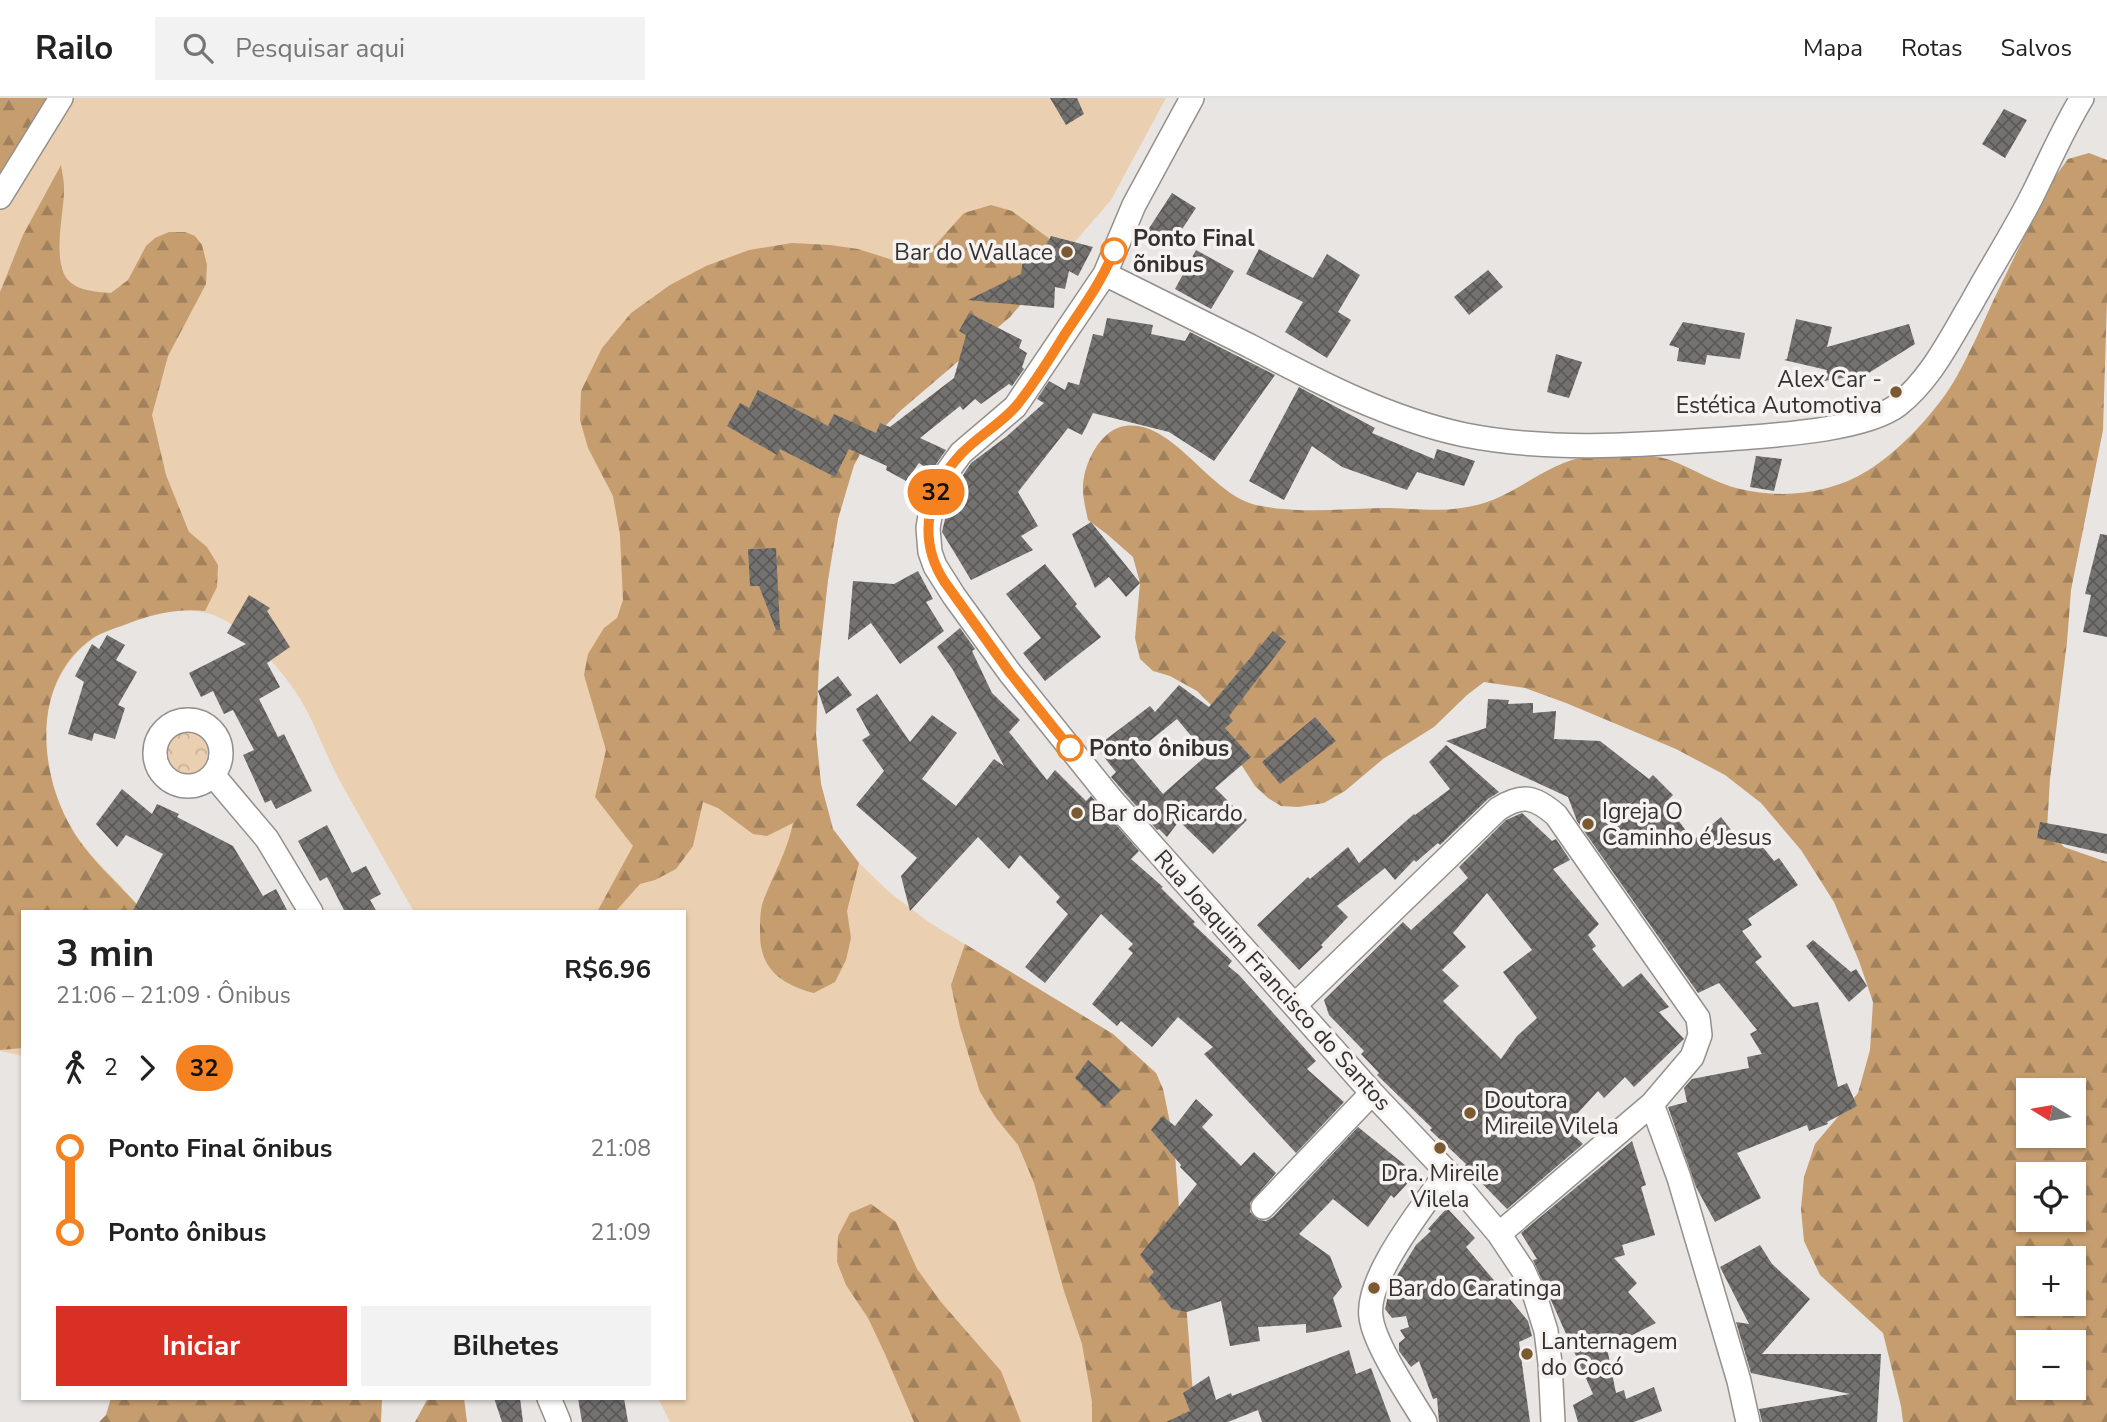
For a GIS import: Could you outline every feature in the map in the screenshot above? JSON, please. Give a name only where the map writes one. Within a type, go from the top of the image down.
[{"type":"street","points":[[0,197],[61,98]]},
{"type":"street","name":"Rua Joaquim Francisco do Santos","points":[[1192,98],[1134,205],[1105,274],[1015,407],[961,453],[944,475],[930,516],[930,552],[935,566],[954,596],[1010,673],[1094,778],[1372,1093],[1447,1172],[1499,1234]]},
{"type":"street","points":[[1105,274],[1307,376],[1401,417],[1466,435],[1524,442],[1599,446],[1662,445],[1781,435],[1861,421],[1895,408],[1939,359],[2033,195],[2067,123],[2082,98]]},
{"type":"street","points":[[213,775],[267,839],[311,910]]},
{"type":"street","points":[[1295,1005],[1498,809],[1508,802],[1534,799],[1556,816],[1698,1018],[1700,1035],[1692,1057],[1652,1104],[1499,1234],[1523,1269],[1546,1331],[1553,1422]]},
{"type":"street","points":[[1263,1207],[1372,1093]]},
{"type":"street","points":[[1652,1104],[1679,1178],[1739,1381],[1748,1422]]},
{"type":"street","points":[[1425,1422],[1388,1359],[1373,1326],[1370,1309],[1374,1288],[1391,1254],[1447,1172]]},
{"type":"street","points":[[550,1400],[559,1422]]},
{"type":"green space","points":[[0,98],[1166,98],[1111,200],[1010,317],[900,411],[864,447],[854,465],[838,519],[828,580],[819,660],[816,734],[821,784],[833,829],[859,863],[889,892],[930,923],[1113,1034],[1156,1073],[1163,1089],[1174,1142],[1195,1422],[670,1422],[659,1400],[686,1400],[686,910],[413,910],[341,783],[307,711],[293,688],[277,667],[249,639],[229,622],[208,613],[174,611],[111,628],[97,635],[72,658],[59,679],[50,702],[46,726],[50,776],[58,800],[74,832],[93,857],[123,888],[31,910],[21,910],[21,1056],[0,1051]]},
{"type":"green space","points":[[0,98],[55,98],[0,189]]},
{"type":"green space","points":[[2089,153],[2107,160],[2103,430],[2071,590],[2047,829],[2064,847],[2107,862],[2107,1422],[1903,1422],[1883,1333],[1820,1275],[1804,1241],[1801,1209],[1804,1177],[1815,1144],[1858,1093],[1870,1050],[1873,1002],[1834,902],[1801,850],[1761,803],[1725,775],[1676,749],[1525,688],[1484,682],[1434,727],[1383,759],[1345,791],[1324,803],[1298,807],[1281,806],[1255,786],[1235,755],[1219,713],[1197,691],[1170,676],[1153,671],[1140,659],[1135,638],[1140,583],[1133,557],[1088,520],[1083,482],[1089,461],[1103,438],[1125,426],[1142,427],[1159,434],[1222,487],[1239,498],[1271,508],[1443,510],[1468,507],[1508,493],[1561,464],[1598,455],[1663,458],[1722,483],[1756,492],[1789,494],[1837,485],[1867,471],[1892,453],[1940,402],[1967,357],[2050,184],[2068,159]]},
{"type":"green space","points":[[61,165],[64,197],[60,237],[61,263],[64,274],[74,285],[111,293],[128,280],[146,246],[155,238],[169,232],[185,232],[195,236],[202,245],[207,265],[206,284],[168,356],[152,415],[166,475],[189,532],[207,547],[218,565],[217,587],[205,611],[175,611],[136,620],[110,630],[93,638],[73,655],[60,676],[51,699],[47,724],[47,750],[58,799],[75,835],[84,847],[142,910],[21,910],[21,1048],[0,1050],[0,292],[23,235]]},
{"type":"green space","points":[[991,205],[1012,211],[1066,251],[1010,317],[900,411],[864,447],[854,465],[838,519],[828,580],[819,660],[816,734],[821,784],[833,829],[859,863],[847,911],[851,938],[846,960],[835,982],[814,993],[791,985],[774,972],[763,955],[761,944],[762,906],[793,823],[767,836],[753,834],[718,808],[703,802],[693,846],[676,869],[640,884],[617,910],[598,910],[633,846],[595,797],[606,750],[584,675],[588,654],[604,628],[617,618],[623,600],[620,535],[613,496],[588,448],[580,420],[581,391],[602,348],[631,313],[670,285],[706,266],[749,250],[792,243],[858,249],[896,261],[920,262],[964,213]]},
{"type":"green space","points":[[188,726],[207,734],[215,753],[207,772],[188,780],[169,772],[161,753],[169,734]]},
{"type":"green space","points":[[965,944],[1113,1034],[1156,1073],[1163,1089],[1174,1142],[1195,1422],[1092,1422],[1092,1402],[1082,1344],[1064,1291],[1034,1183],[1018,1145],[996,1118],[980,1092],[960,1027],[951,985]]},
{"type":"green space","points":[[871,1204],[896,1222],[917,1269],[941,1302],[1001,1371],[1021,1422],[914,1422],[868,1318],[846,1285],[837,1262],[838,1236],[850,1213]]},
{"type":"green space","points":[[110,1400],[382,1400],[381,1422],[99,1422],[106,1415]]},
{"type":"green space","points":[[427,1400],[464,1400],[467,1422],[415,1422]]},
{"type":"building","points":[[1050,98],[1077,98],[1084,114],[1066,125]]},
{"type":"building","points":[[2004,109],[2027,120],[2005,158],[1982,144]]},
{"type":"building","points":[[1172,193],[1196,208],[1169,249],[1146,233]]},
{"type":"building","points":[[1051,236],[1093,247],[1078,276],[1069,271],[1065,289],[1055,287],[1054,308],[968,300],[1021,274],[1023,260],[1038,263]]},
{"type":"building","points":[[1259,249],[1313,278],[1327,254],[1360,275],[1338,312],[1351,320],[1327,358],[1285,332],[1303,302],[1246,274]]},
{"type":"building","points":[[1196,250],[1234,271],[1211,309],[1175,289]]},
{"type":"building","points":[[1488,270],[1503,287],[1469,315],[1454,297]]},
{"type":"building","points":[[969,313],[1022,340],[1019,348],[1027,353],[1022,367],[1024,369],[1012,386],[1009,384],[981,404],[975,399],[963,410],[960,406],[920,438],[946,450],[931,471],[919,463],[906,481],[886,470],[887,466],[849,449],[835,477],[780,449],[777,455],[727,426],[740,403],[749,408],[758,390],[828,426],[834,414],[876,433],[880,423],[890,427],[954,378],[966,335],[959,331]]},
{"type":"building","points":[[1107,318],[1153,325],[1151,334],[1185,341],[1190,332],[1275,375],[1214,461],[1169,432],[1093,413],[1082,435],[1068,428],[1018,492],[1038,526],[1021,536],[1033,550],[971,580],[942,532],[951,493],[971,463],[1006,437],[1044,403],[1037,399],[1049,381],[1065,390],[1068,382],[1079,385],[1093,334],[1103,336]]},
{"type":"building","points":[[1796,319],[1832,327],[1827,347],[1909,324],[1915,344],[1867,374],[1824,381],[1827,370],[1784,360],[1787,359]]},
{"type":"building","points":[[1683,322],[1745,333],[1740,359],[1707,355],[1705,365],[1677,361],[1679,348],[1669,345]]},
{"type":"building","points":[[1556,354],[1582,362],[1569,398],[1547,392]]},
{"type":"building","points":[[1299,387],[1375,428],[1372,433],[1434,459],[1437,449],[1475,461],[1464,486],[1417,472],[1407,490],[1342,467],[1312,446],[1284,500],[1249,481]]},
{"type":"building","points":[[1756,456],[1782,459],[1774,491],[1750,487]]},
{"type":"building","points":[[1091,522],[1140,583],[1126,597],[1109,577],[1095,588],[1072,534]]},
{"type":"building","points":[[2100,534],[2107,535],[2107,637],[2083,632],[2091,595],[2085,594]]},
{"type":"building","points":[[776,548],[780,630],[776,630],[759,586],[750,586],[748,549]]},
{"type":"building","points":[[1045,564],[1101,637],[1045,681],[1023,653],[1041,638],[1006,594]]},
{"type":"building","points":[[918,571],[933,599],[926,602],[944,631],[900,664],[871,623],[848,640],[853,581],[894,584]]},
{"type":"building","points":[[249,595],[270,608],[267,611],[290,647],[267,663],[280,687],[259,699],[278,737],[284,734],[312,791],[276,809],[271,800],[265,803],[243,755],[254,750],[233,710],[224,714],[213,691],[201,697],[189,673],[246,644],[227,633]]},
{"type":"building","points":[[960,628],[975,649],[972,651],[992,693],[1020,720],[1009,732],[1047,780],[1055,770],[1086,801],[1091,796],[1139,851],[1131,859],[1163,887],[1161,888],[1195,922],[1193,924],[1232,961],[1228,966],[1316,1061],[1307,1069],[1344,1102],[1296,1153],[1204,1054],[1213,1047],[1178,1017],[1152,1047],[1121,1021],[1117,1026],[1092,1004],[1133,953],[1128,949],[1133,944],[1101,914],[1045,983],[1025,967],[1068,914],[1056,902],[1060,897],[1020,855],[1009,869],[978,837],[910,911],[901,876],[917,858],[856,805],[884,771],[862,740],[870,735],[856,709],[877,694],[910,742],[932,715],[957,733],[922,779],[956,806],[994,759],[1004,766],[953,670],[937,647]]},
{"type":"building","points":[[1273,631],[1286,642],[1229,716],[1233,721],[1225,728],[1251,757],[1215,788],[1247,820],[1213,854],[1179,821],[1167,837],[1157,830],[1111,777],[1116,772],[1096,747],[1150,706],[1155,712],[1179,685],[1209,707]],"holes":[[[1177,719],[1207,755],[1163,794],[1131,756]]]},
{"type":"building","points":[[107,635],[125,645],[116,660],[137,672],[118,705],[125,708],[115,739],[94,733],[92,741],[68,734],[84,682],[75,676],[92,644],[99,649]]},
{"type":"building","points":[[838,676],[852,695],[826,714],[818,691]]},
{"type":"building","points":[[1488,699],[1509,700],[1508,704],[1533,703],[1533,713],[1556,711],[1554,739],[1600,741],[1649,779],[1653,775],[1673,795],[1665,803],[1695,839],[1721,817],[1742,844],[1754,836],[1774,861],[1779,858],[1798,885],[1748,919],[1752,925],[1742,931],[1762,957],[1755,962],[1793,1007],[1818,1002],[1838,1087],[1847,1083],[1857,1106],[1827,1122],[1828,1124],[1809,1131],[1807,1125],[1737,1153],[1761,1198],[1715,1222],[1696,1187],[1668,1107],[1687,1102],[1684,1088],[1692,1079],[1749,1068],[1747,1057],[1762,1054],[1750,1034],[1757,1030],[1719,983],[1698,993],[1577,821],[1568,797],[1446,741],[1486,728]]},
{"type":"building","points":[[1315,717],[1336,741],[1280,784],[1262,762]]},
{"type":"building","points":[[1446,745],[1499,792],[1488,799],[1440,845],[1438,843],[1416,862],[1414,860],[1395,880],[1385,868],[1337,906],[1348,917],[1299,970],[1257,925],[1308,877],[1310,879],[1348,847],[1359,863],[1414,814],[1450,789],[1429,762]]},
{"type":"building","points":[[122,789],[152,814],[157,804],[233,846],[263,896],[276,889],[287,910],[133,910],[163,854],[126,835],[117,847],[96,824]]},
{"type":"building","points":[[1522,813],[1552,841],[1556,839],[1570,860],[1553,869],[1599,924],[1588,935],[1596,946],[1592,949],[1623,987],[1641,973],[1669,1007],[1659,1012],[1684,1039],[1634,1087],[1625,1077],[1604,1098],[1598,1091],[1565,1127],[1583,1144],[1507,1209],[1430,1130],[1432,1128],[1377,1075],[1379,1073],[1361,1054],[1364,1051],[1329,1015],[1324,1000],[1403,922],[1411,930],[1468,878],[1459,867],[1506,820]],"holes":[[[1487,893],[1532,950],[1503,972],[1537,1018],[1517,1036],[1501,1059],[1443,1001],[1459,986],[1442,970],[1466,947],[1453,933]]]},
{"type":"building","points":[[2040,822],[2107,834],[2107,854],[2037,838]]},
{"type":"building","points":[[327,825],[352,873],[366,866],[381,894],[370,900],[376,910],[344,910],[327,877],[320,881],[298,841]]},
{"type":"building","points":[[1813,940],[1851,972],[1856,969],[1867,986],[1849,1002],[1806,946]]},
{"type":"building","points":[[1088,1060],[1121,1090],[1104,1107],[1075,1078]]},
{"type":"building","points":[[1196,1099],[1213,1115],[1202,1127],[1241,1166],[1254,1152],[1276,1173],[1250,1203],[1250,1212],[1259,1220],[1266,1221],[1273,1217],[1358,1127],[1416,1174],[1394,1198],[1391,1195],[1368,1227],[1333,1199],[1299,1234],[1330,1256],[1342,1287],[1333,1298],[1342,1327],[1306,1333],[1306,1324],[1258,1327],[1260,1341],[1230,1346],[1221,1301],[1187,1312],[1172,1309],[1148,1279],[1154,1272],[1140,1255],[1197,1184],[1151,1130],[1162,1116],[1175,1126]]},
{"type":"building","points":[[1632,1141],[1646,1185],[1641,1187],[1655,1235],[1622,1245],[1625,1255],[1614,1258],[1637,1283],[1628,1292],[1656,1323],[1607,1348],[1616,1393],[1624,1390],[1626,1399],[1654,1387],[1662,1411],[1634,1422],[1578,1422],[1573,1405],[1593,1394],[1533,1260],[1537,1259],[1521,1233]]},
{"type":"building","points":[[1447,1208],[1475,1238],[1466,1247],[1528,1321],[1532,1336],[1519,1342],[1530,1422],[1439,1422],[1437,1398],[1433,1399],[1419,1361],[1411,1367],[1399,1351],[1399,1343],[1405,1338],[1400,1330],[1409,1327],[1406,1316],[1392,1318],[1385,1309],[1390,1287],[1416,1245],[1431,1231],[1428,1229]]},
{"type":"building","points":[[1760,1245],[1772,1264],[1810,1299],[1762,1354],[1881,1354],[1877,1422],[1762,1422],[1759,1409],[1850,1394],[1751,1373],[1736,1322],[1749,1324],[1720,1267]]},
{"type":"building","points":[[1349,1350],[1356,1374],[1371,1368],[1391,1422],[1262,1422],[1258,1410],[1228,1422],[1166,1422],[1190,1411],[1183,1393],[1209,1376],[1216,1400]]},
{"type":"building","points":[[495,1400],[520,1400],[523,1422],[502,1422]]},
{"type":"building","points":[[578,1400],[624,1400],[628,1422],[582,1422]]},
{"type":"bus line","name":"32","points":[[1070,748],[1010,673],[944,581],[930,552],[928,528],[933,503],[944,475],[961,453],[1002,420],[1028,391],[1105,274],[1114,251]]},
{"type":"place","name":"Ponto Final õnibus","points":[[1114,251]]},
{"type":"place","name":"Bar do Wallace","points":[[1067,252]]},
{"type":"place","name":"Alex Car - Estética Automotiva","points":[[1896,392]]},
{"type":"place","name":"Ponto ônibus","points":[[1070,748]]},
{"type":"place","name":"Bar do Ricardo","points":[[1077,813]]},
{"type":"place","name":"Igreja O Caminho é Jesus","points":[[1588,824]]},
{"type":"place","name":"Doutora Mireile Vilela","points":[[1470,1113]]},
{"type":"place","name":"Dra. Mireile Vilela","points":[[1440,1148]]},
{"type":"place","name":"Bar do Caratinga","points":[[1374,1288]]},
{"type":"place","name":"Lanternagem do Cocó","points":[[1527,1354]]}]
